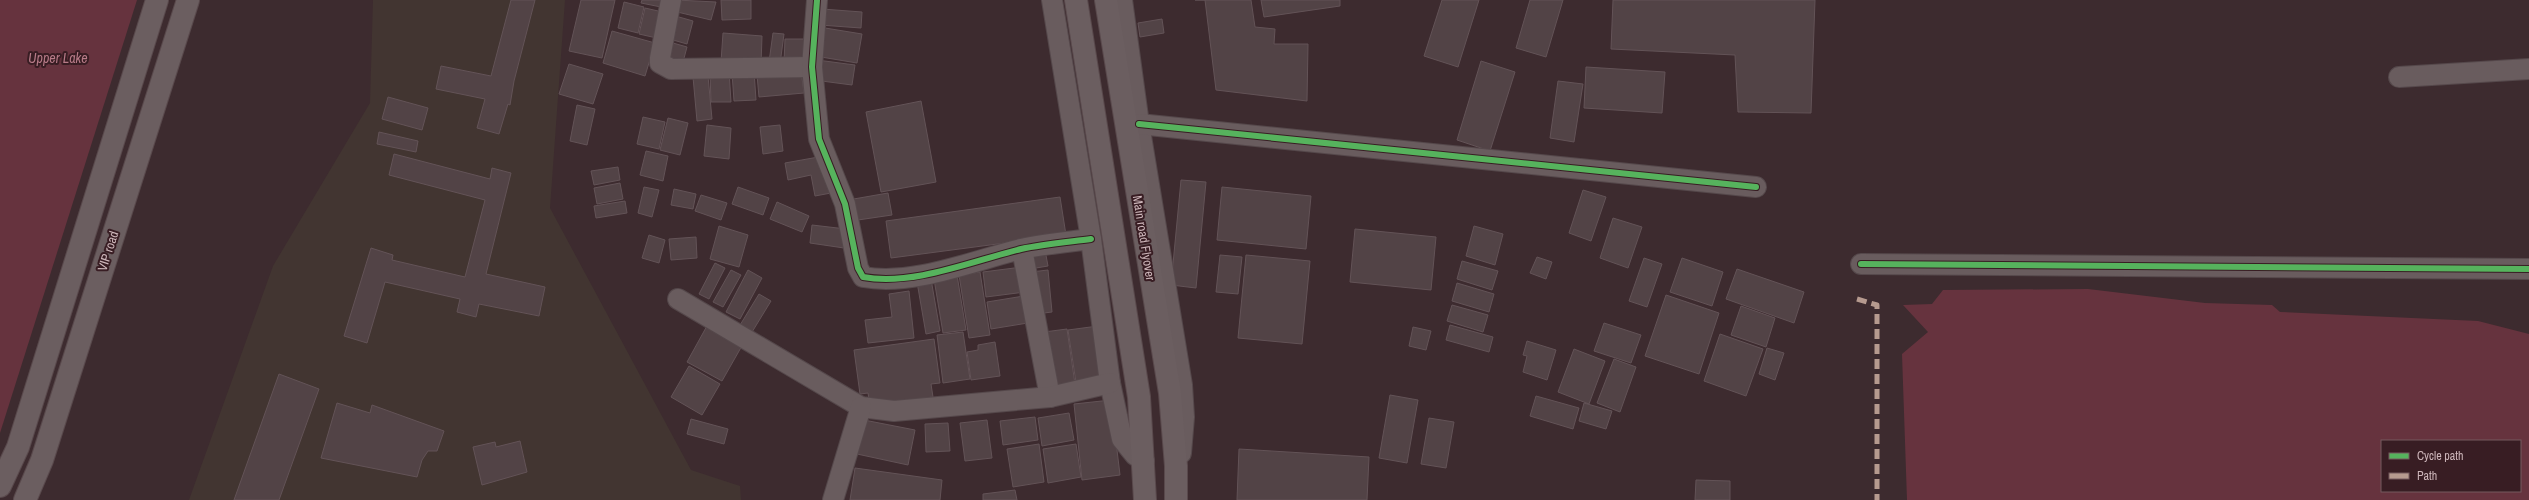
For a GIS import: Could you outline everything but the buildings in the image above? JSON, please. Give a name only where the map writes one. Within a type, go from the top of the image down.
[{"type":"main road","name":"VIP road","points":[[0,486],[18,447],[157,0]]},
{"type":"main road","name":"VIP road","points":[[25,500],[42,460],[188,0]]},
{"type":"main road","points":[[1076,0],[1139,397],[1144,461],[1145,500]]},
{"type":"main road","name":"Main road Flyover","points":[[1106,0],[1170,393],[1176,477],[1176,500]]},
{"type":"street","points":[[670,0],[660,63],[671,69],[812,67]]},
{"type":"street","points":[[817,0],[812,67],[819,139],[845,204],[858,268],[863,277],[878,280],[949,270],[1022,249],[1091,239]]},
{"type":"street","points":[[1052,0],[1091,239],[1110,383],[1122,439],[1135,455],[1144,461]]},
{"type":"street","points":[[1122,0],[1139,124],[1182,385],[1183,443],[1176,477]]},
{"type":"street","points":[[2400,77],[2529,69]]},
{"type":"street","points":[[1139,124],[1756,187]]},
{"type":"street","points":[[1022,249],[1050,397]]},
{"type":"street","points":[[1861,264],[2529,269]]},
{"type":"street","points":[[678,299],[861,407],[894,411],[1050,397],[1110,383]]},
{"type":"street","points":[[833,500],[861,407]]},
{"type":"shaded area","points":[[373,0],[565,0],[550,208],[691,470],[740,486],[741,500],[189,500],[273,266],[370,103]]},
{"type":"water","name":"Upper Lake","points":[[0,0],[137,0],[0,433]]},
{"type":"water","points":[[2088,289],[2205,303],[2272,305],[2280,312],[2478,321],[2529,334],[2529,500],[1907,500],[1902,354],[1928,332],[1903,305],[1932,304],[1943,290]]},
{"type":"marked path","points":[[1857,299],[1877,305],[1877,500]]},
{"type":"cycle path","points":[[817,0],[812,67],[819,139],[845,204],[858,268],[863,277],[882,279],[922,275],[963,266],[1021,249],[1047,244],[1091,239]]},
{"type":"cycle path","points":[[1139,124],[1756,187]]},
{"type":"cycle path","points":[[1861,264],[2529,269]]}]
